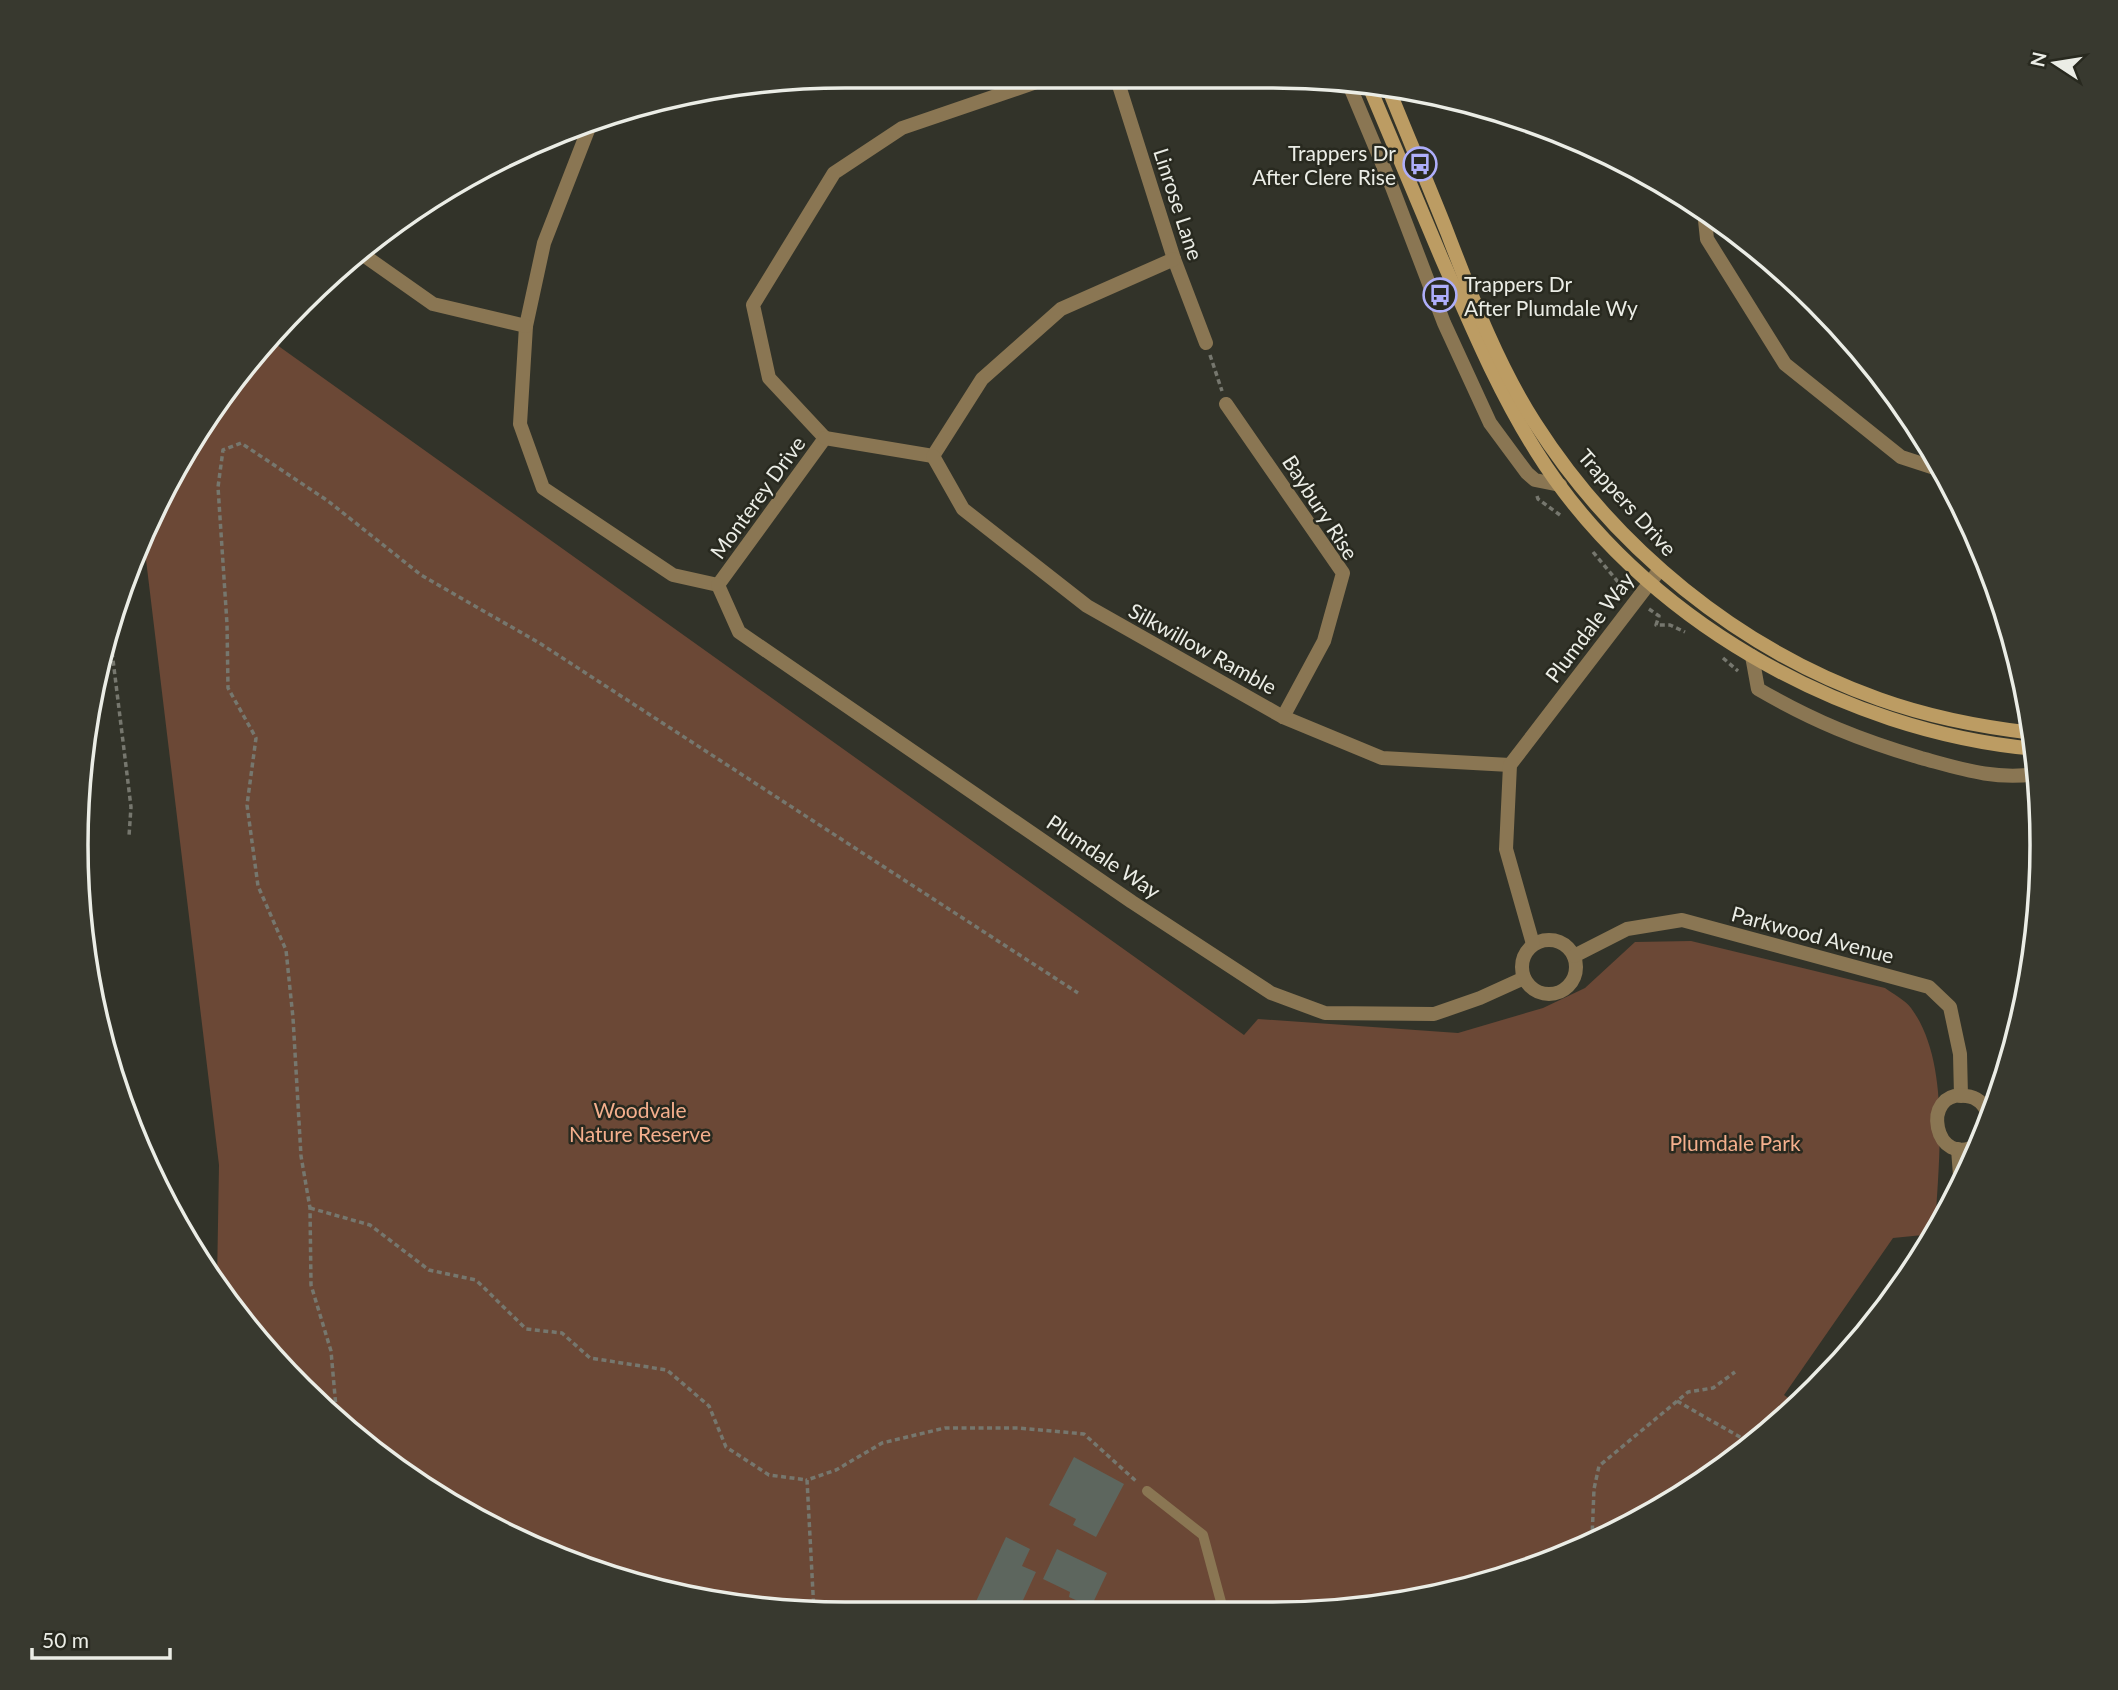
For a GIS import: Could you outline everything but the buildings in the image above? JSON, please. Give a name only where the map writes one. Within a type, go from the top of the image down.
[{"type":"main road","name":"Trappers Drive","points":[[1373,94],[1490,370],[1537,453],[1560,485],[1615,549],[1671,600],[1752,656],[1846,704],[1941,734],[2024,748]]},
{"type":"main road","name":"Trappers Drive","points":[[1396,98],[1477,310],[1528,411],[1565,467],[1594,503],[1660,570],[1700,602],[1757,639],[1844,685],[1944,719],[2022,731]]},
{"type":"street","points":[[1019,88],[902,128],[834,173],[753,305],[769,378],[825,438],[933,456],[982,379],[1061,309],[1174,259]]},
{"type":"street","name":"Linrose Lane","points":[[1120,88],[1174,259],[1206,343]]},
{"type":"street","name":"Trappers Drive","points":[[1352,92],[1444,323],[1490,423],[1527,473],[1535,480],[1560,485]]},
{"type":"street","name":"Monterey Drive","points":[[587,134],[544,243],[526,326],[520,424],[542,488],[673,575],[718,585],[825,438]]},
{"type":"street","points":[[1705,223],[1707,239],[1785,364],[1900,457],[1929,466]]},
{"type":"street","points":[[367,258],[433,304],[526,326]]},
{"type":"street","name":"Baybury Rise","points":[[1226,404],[1343,573],[1324,640],[1283,717]]},
{"type":"street","name":"Silkwillow Ramble","points":[[933,456],[964,509],[1087,606],[1283,717],[1381,758],[1510,765]]},
{"type":"street","name":"Plumdale Way","points":[[1510,765],[1660,570]]},
{"type":"street","name":"Plumdale Way","points":[[718,585],[739,632],[1132,902],[1271,993],[1325,1013],[1434,1014],[1480,998],[1524,978]]},
{"type":"street","points":[[1752,656],[1758,689],[1801,715],[1841,732],[1981,775],[2027,774]]},
{"type":"street","points":[[1510,765],[1506,849],[1533,944]]},
{"type":"street","name":"Parkwood Avenue","points":[[1574,956],[1627,929],[1682,920],[1929,987],[1950,1007],[1960,1054],[1961,1096]]},
{"type":"street","points":[[1541,940],[1557,940],[1570,949],[1574,956],[1576,966],[1571,984],[1555,994],[1536,991],[1524,978],[1521,969],[1526,950],[1541,940]]},
{"type":"street","points":[[1966,1149],[1958,1149],[1944,1141],[1939,1134],[1937,1117],[1945,1102],[1961,1096],[1976,1098],[1984,1106]]},
{"type":"street","points":[[1958,1149],[1959,1165]]},
{"type":"lane","points":[[1147,1491],[1203,1535],[1221,1602]]},
{"type":"path","points":[[1206,343],[1226,404]]},
{"type":"path","points":[[336,1406],[331,1351],[311,1285],[310,1208],[300,1156],[293,1018],[286,950],[258,886],[247,804],[256,738],[228,688],[227,624],[218,487],[223,450],[241,443],[328,501],[421,575],[541,644],[1078,993]]},
{"type":"path","points":[[112,653],[131,807],[129,836]]},
{"type":"path","points":[[310,1208],[370,1225],[429,1270],[476,1280],[526,1329],[562,1333],[590,1359],[667,1370],[709,1406],[726,1447],[769,1475],[807,1480],[836,1470],[882,1444],[945,1428],[1019,1428],[1084,1433],[1147,1491]]},
{"type":"path","points":[[1592,1531],[1594,1489],[1599,1465],[1688,1392],[1713,1388],[1735,1372]]},
{"type":"path","points":[[1677,1401],[1743,1439]]},
{"type":"path","points":[[807,1480],[813,1601]]},
{"type":"green space","name":"Woodvale Nature Reserve","points":[[276,345],[1244,1035],[1258,1019],[1458,1033],[1543,1008],[1585,988],[1635,942],[1691,941],[1885,988],[1911,1008],[1924,1031],[1932,1057],[1940,1115],[1936,1210],[1922,1235],[1893,1238],[1784,1395],[1789,1399],[1734,1446],[1652,1501],[1563,1545],[1469,1577],[1421,1588],[1323,1601],[795,1601],[697,1588],[649,1577],[555,1545],[466,1501],[424,1475],[346,1415],[309,1381],[275,1344],[217,1269],[219,1165],[145,554],[189,466],[215,424]]},
{"type":"place","name":"Trappers Dr After Clere Rise","points":[[1420,164]]},
{"type":"place","name":"Trappers Dr After Plumdale Wy","points":[[1440,295]]},
{"type":"park label","name":"Plumdale Park","points":[[1735,1142]]}]
